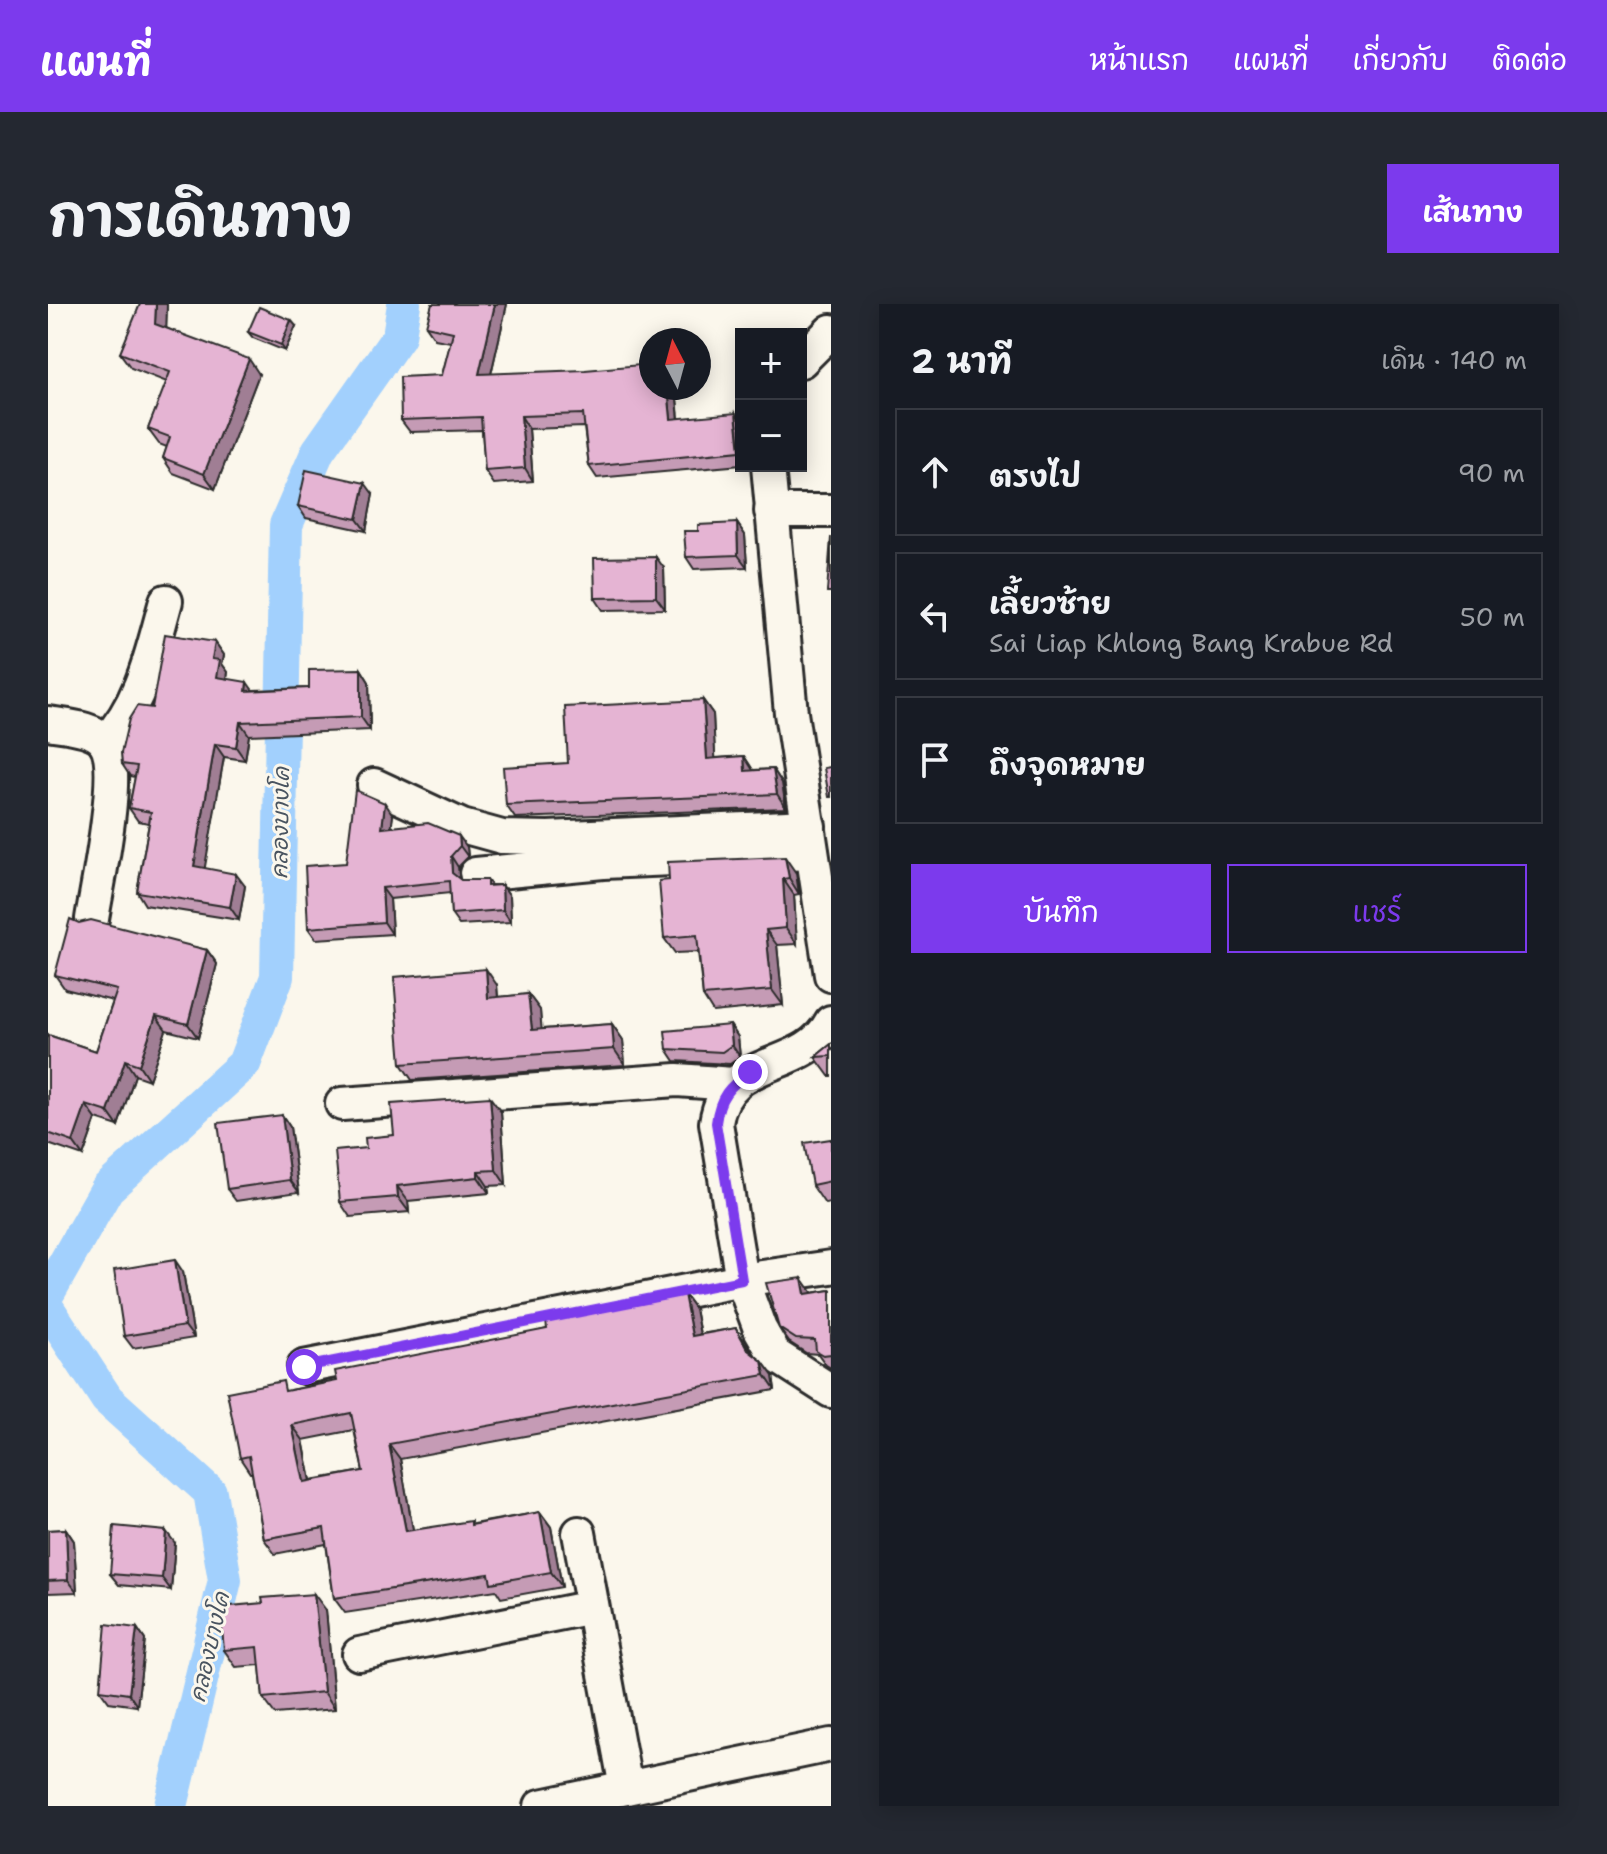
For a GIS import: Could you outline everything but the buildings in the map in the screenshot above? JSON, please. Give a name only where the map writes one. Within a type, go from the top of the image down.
[{"type":"street","points":[[807,355],[831,331]]},
{"type":"street","points":[[768,472],[791,713],[831,975]]},
{"type":"street","points":[[771,511],[831,511]]},
{"type":"street","points":[[105,742],[120,727],[133,705],[166,601]]},
{"type":"street","points":[[48,723],[93,733],[105,742],[112,783],[92,919]]},
{"type":"street","points":[[374,785],[462,826],[502,837],[810,839]]},
{"type":"street","points":[[476,874],[810,839]]},
{"type":"street","points":[[831,1022],[822,1039],[733,1084],[719,1102],[716,1123],[742,1280],[760,1329],[775,1355],[831,1391]]},
{"type":"street","points":[[342,1104],[677,1080],[733,1084]]},
{"type":"street","points":[[304,1367],[742,1280],[831,1267]]},
{"type":"street","points":[[579,1533],[626,1788]]},
{"type":"street","points":[[359,1654],[592,1607]]},
{"type":"street","points":[[541,1806],[831,1745]]},
{"type":"waterway","name":"คลองบางโค","points":[[48,1293],[107,1189],[244,1064],[277,977],[286,525],[318,451],[399,336],[404,304]]},
{"type":"waterway","name":"คลองบางโค","points":[[48,1309],[107,1399],[210,1492],[225,1580],[171,1806]]},
{"type":"route","points":[[304,1367],[742,1280],[716,1123],[719,1102],[733,1084],[750,1072]]}]
